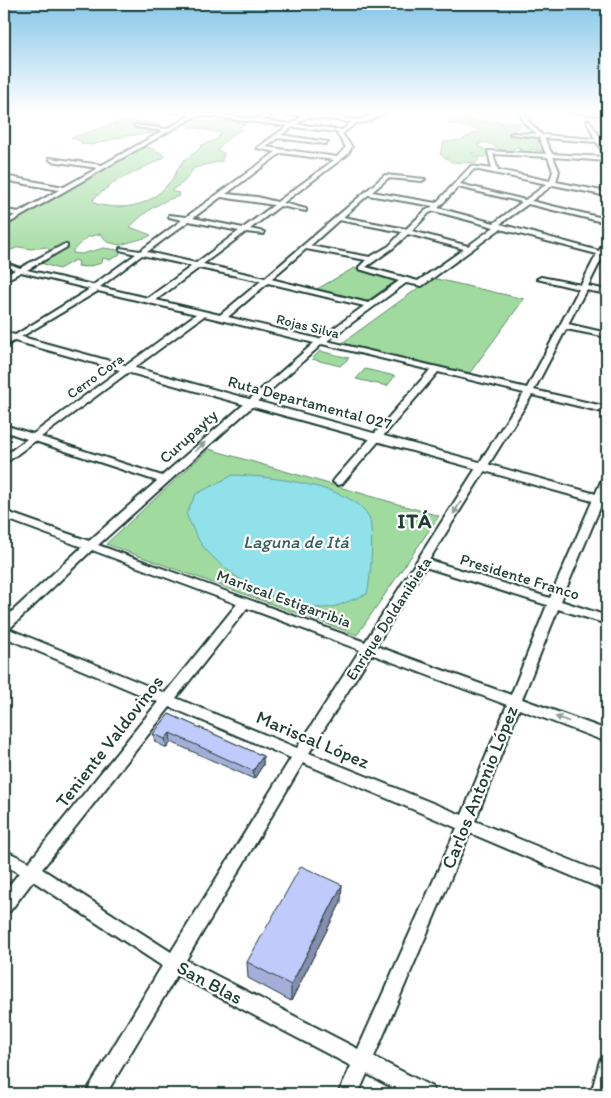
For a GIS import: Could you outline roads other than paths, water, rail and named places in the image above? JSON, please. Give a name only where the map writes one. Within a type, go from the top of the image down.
[{"type":"main road","name":"Ruta Departamental 027","points":[[9,337],[603,500]]},
{"type":"street","points":[[72,162],[102,167]]},
{"type":"street","points":[[4,224],[110,162]]},
{"type":"street","points":[[4,345],[9,337],[96,287],[265,162]]},
{"type":"street","points":[[151,300],[335,162]]},
{"type":"street","points":[[493,162],[495,170]]},
{"type":"street","points":[[552,162],[556,171],[553,182],[498,226],[419,284],[361,268],[371,259],[391,247],[436,207],[473,167],[495,170],[553,182],[607,194]]},
{"type":"street","points":[[222,318],[337,218],[390,175],[422,179]]},
{"type":"street","points":[[4,178],[63,189]]},
{"type":"street","points":[[457,185],[607,221]]},
{"type":"street","points":[[367,193],[436,207],[604,255]]},
{"type":"street","points":[[221,195],[304,210]]},
{"type":"street","points":[[4,212],[20,214]]},
{"type":"street","points":[[171,216],[262,233]]},
{"type":"street","points":[[337,218],[408,231],[469,248]]},
{"type":"street","name":"Enrique Doldanibieta","points":[[95,1094],[300,755],[424,562],[529,392],[604,255],[607,242]]},
{"type":"street","points":[[4,279],[65,246]]},
{"type":"street","points":[[304,247],[371,259]]},
{"type":"street","points":[[122,249],[198,264],[368,304]]},
{"type":"street","name":"Rojas Silva","points":[[4,264],[20,270],[607,410]]},
{"type":"street","points":[[541,279],[607,292]]},
{"type":"street","name":"Curupayty","points":[[4,626],[250,402],[368,304],[403,281]]},
{"type":"street","name":"Cerro Cora","points":[[4,460],[202,313]]},
{"type":"street","points":[[564,326],[607,335]]},
{"type":"street","points":[[338,482],[435,370]]},
{"type":"street","points":[[4,428],[164,480]]},
{"type":"street","name":"Carlos Antonio López","points":[[348,1094],[466,824],[554,603],[603,500],[607,479]]},
{"type":"street","name":"Mariscal Estigarribia","points":[[4,514],[607,736]]},
{"type":"street","name":"Presidente Franco","points":[[424,562],[607,620]]},
{"type":"street","name":"Teniente Valdovinos","points":[[4,905],[244,602]]},
{"type":"street","name":"Mariscal López","points":[[4,632],[607,883]]},
{"type":"street","name":"San Blas","points":[[4,856],[32,871],[175,964],[425,1094]]},
{"type":"street","points":[[601,1094],[607,1067]]},
{"type":"water","name":"Laguna de Itá","points":[[233,475],[266,477],[307,484],[346,497],[360,506],[369,517],[371,523],[371,567],[367,594],[329,608],[308,607],[276,598],[260,591],[230,572],[217,561],[200,542],[186,514],[196,494]]},
{"type":"district","name":"ITÁ","points":[[415,521]]}]
